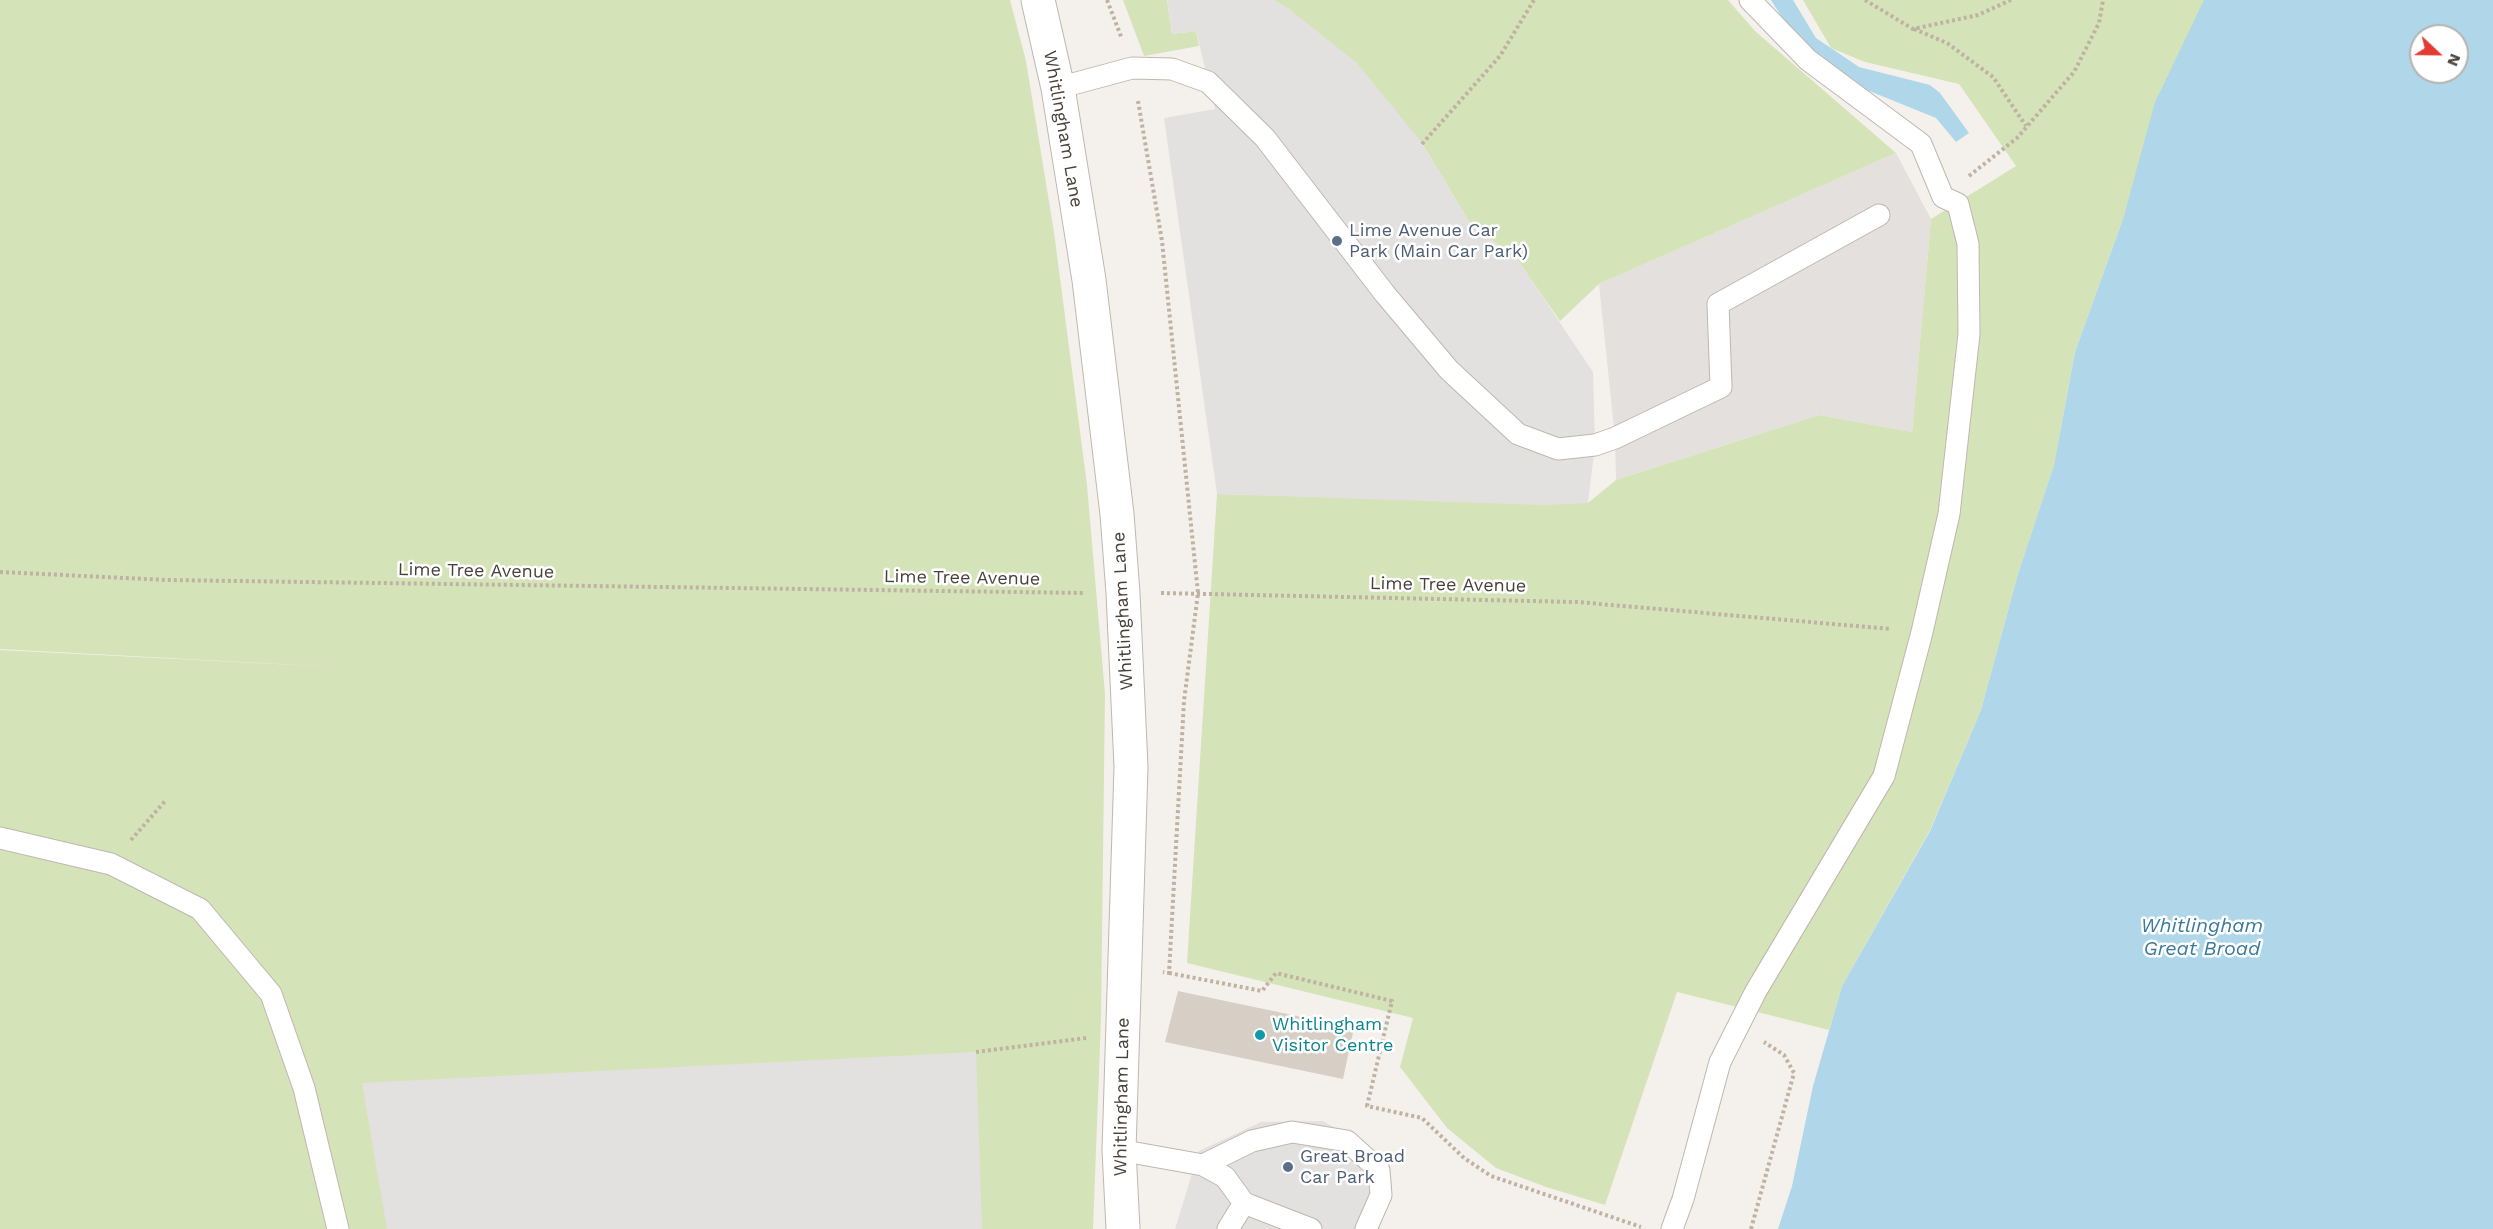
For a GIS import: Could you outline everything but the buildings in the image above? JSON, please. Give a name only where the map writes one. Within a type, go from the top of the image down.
[{"type":"street","name":"Whitlingham Lane","points":[[1038,0],[1058,88],[1089,280],[1117,513],[1123,593],[1131,766],[1119,1150],[1123,1229]]},
{"type":"lane","points":[[1671,1229],[1683,1199],[1720,1062],[1756,991],[1884,776],[1923,632],[1949,514],[1968,334],[1968,244],[1958,204],[1943,197],[1921,144],[1808,60],[1750,0]]},
{"type":"lane","points":[[1058,88],[1132,68],[1172,69],[1208,82],[1265,138],[1392,303],[1449,370],[1518,434],[1558,449],[1595,445],[1615,438],[1721,387],[1718,304],[1879,215]]},
{"type":"lane","points":[[0,838],[111,864],[200,909],[272,994],[304,1088],[338,1229]]},
{"type":"lane","points":[[1203,1165],[1252,1141],[1292,1132],[1347,1141],[1379,1170],[1381,1195],[1366,1229]]},
{"type":"lane","points":[[1119,1150],[1203,1165],[1225,1178],[1244,1203],[1311,1229]]},
{"type":"lane","points":[[1228,1229],[1244,1203]]},
{"type":"path","points":[[1107,0],[1132,68],[1162,241],[1198,593],[1184,701],[1169,973]]},
{"type":"path","points":[[1422,144],[1500,56],[1534,0]]},
{"type":"path","points":[[1865,0],[1913,29],[1947,43],[1993,76],[2026,126]]},
{"type":"path","points":[[1913,29],[1978,15],[2011,0]]},
{"type":"path","points":[[1943,197],[2017,138],[2074,72],[2099,23],[2103,0]]},
{"type":"path","name":"Lime Tree Avenue","points":[[0,573],[167,580],[1198,593],[1577,602],[1923,632]]},
{"type":"path","points":[[111,864],[166,800]]},
{"type":"path","points":[[1124,967],[1262,991],[1276,973],[1392,1001],[1367,1106],[1422,1118],[1464,1158],[1491,1176],[1648,1229]]},
{"type":"path","points":[[1739,1025],[1784,1055],[1794,1073],[1751,1229]]},
{"type":"path","points":[[976,1052],[1123,1033]]},
{"type":"shaded area","name":"Lime Avenue Car Park (Main Car Park)","points":[[1167,0],[1273,0],[1289,9],[1357,63],[1422,143],[1471,225],[1516,257],[1593,372],[1595,445],[1588,503],[1545,505],[1217,494],[1164,118],[1215,109],[1196,31],[1172,34]]},
{"type":"shaded area","points":[[1896,153],[1931,219],[1912,432],[1819,415],[1616,480],[1615,438],[1599,284]]},
{"type":"shaded area","points":[[976,1052],[982,1229],[387,1229],[362,1083]]},
{"type":"shaded area","name":"Great Broad Car Park","points":[[1323,1121],[1373,1150],[1392,1183],[1379,1227],[1381,1229],[1175,1229],[1199,1151],[1261,1122]]},
{"type":"green space","points":[[0,0],[1010,0],[1026,61],[1054,232],[1087,485],[1105,694],[1101,1019],[1093,1229],[0,1229],[0,650],[354,668],[0,649]]},
{"type":"green space","points":[[1123,0],[1167,0],[1172,34],[1196,31],[1199,46],[1144,56]]},
{"type":"green space","points":[[1273,0],[1728,0],[1755,31],[1896,153],[1599,284],[1560,321],[1516,258],[1471,225],[1422,143],[1289,9]]},
{"type":"green space","points":[[1803,0],[2206,0],[2160,92],[2123,219],[2075,352],[2054,465],[2018,574],[1981,710],[1930,830],[1842,986],[1829,1030],[1677,992],[1605,1205],[1546,1187],[1496,1168],[1447,1128],[1400,1067],[1413,1018],[1187,963],[1217,494],[1588,503],[1616,480],[1819,415],[1912,432],[1931,219],[2016,166],[1959,84],[1865,62],[1831,48]]},
{"type":"water","points":[[1771,0],[1793,0],[1816,38],[1859,67],[1930,85],[1940,93],[1969,133],[1956,142],[1936,118],[1852,84],[1823,65],[1786,24]]},
{"type":"water","name":"Whitlingham Great Broad","points":[[2204,0],[2493,0],[2493,1229],[1778,1229],[1792,1186],[1813,1086],[1842,986],[1930,831],[1981,710],[2018,574],[2054,465],[2075,352],[2123,219],[2155,102]]},
{"type":"place","name":"Lime Avenue Car Park (Main Car Park)","points":[[1337,241]]},
{"type":"place","name":"Whitlingham Visitor Centre","points":[[1260,1035]]},
{"type":"place","name":"Great Broad Car Park","points":[[1288,1167]]}]
